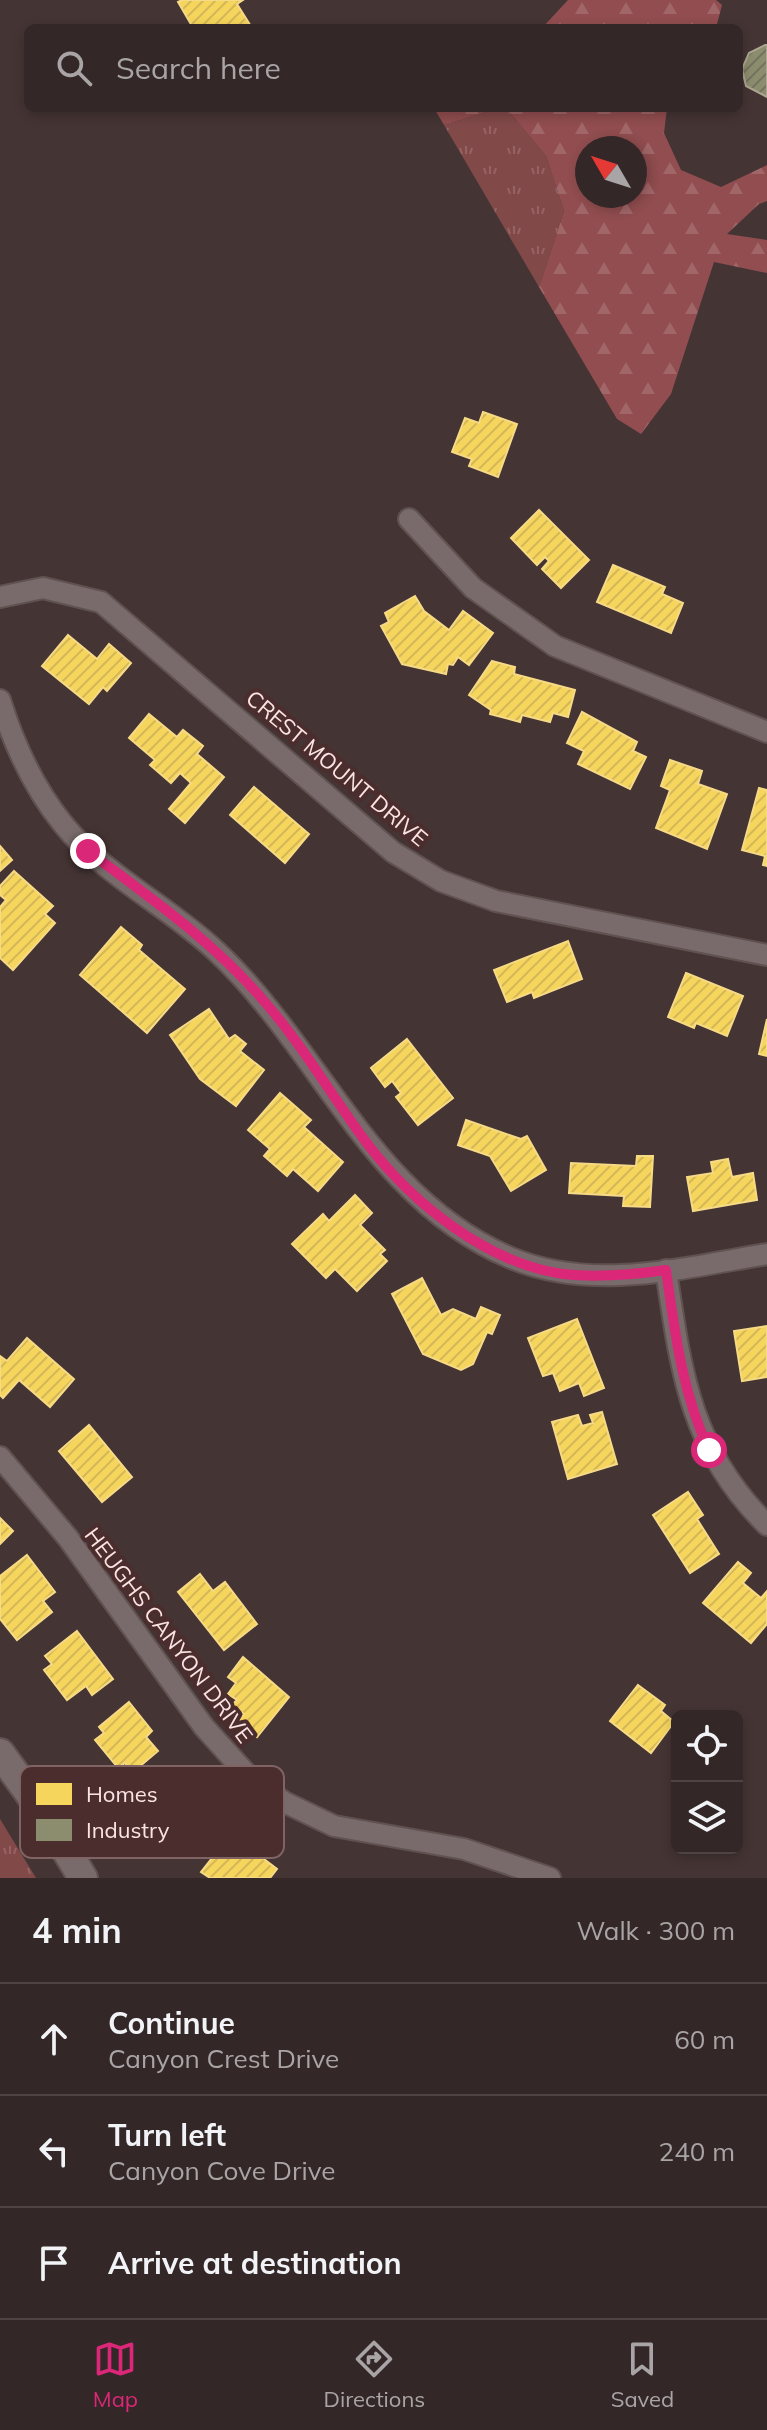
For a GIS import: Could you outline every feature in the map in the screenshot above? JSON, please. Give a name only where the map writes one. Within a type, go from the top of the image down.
[{"type":"street","points":[[409,519],[473,588],[555,646],[767,732]]},
{"type":"street","name":"CREST MOUNT DRIVE","points":[[0,597],[43,588],[101,602],[393,852],[441,881],[496,901],[767,955]]},
{"type":"street","points":[[0,700],[10,734],[38,791],[63,825],[88,851],[217,952],[262,999],[398,1179],[460,1231],[511,1258],[561,1273],[612,1277],[767,1254]]},
{"type":"street","points":[[666,1270],[680,1369],[697,1426],[721,1472],[767,1525]]},
{"type":"street","name":"HEUGHS CANYON DRIVE","points":[[0,1457],[68,1538],[212,1737],[239,1766]]},
{"type":"street","points":[[0,1753],[20,1780]]},
{"type":"street","name":"HEUGHS CANYON DRIVE","points":[[284,1802],[334,1826],[464,1849],[550,1878]]},
{"type":"street","points":[[71,1858],[83,1878]]},
{"type":"green space","points":[[568,0],[716,0],[722,5],[717,24],[546,24]]},
{"type":"green space","points":[[436,112],[487,112],[444,125]]},
{"type":"green space","points":[[487,112],[509,112],[546,156],[564,211],[539,287],[444,125]]},
{"type":"green space","points":[[509,112],[667,112],[664,133],[681,170],[721,187],[767,165],[767,201],[759,204],[727,234],[767,240],[767,273],[714,262],[671,394],[641,434],[617,419],[539,287],[564,211],[546,156]]},
{"type":"green space","points":[[0,1819],[20,1852],[20,1858],[24,1858],[36,1878],[0,1878]]},
{"type":"building: Homes","points":[[243,0],[237,4],[250,24],[191,24],[178,2]]},
{"type":"building: Homes","points":[[483,412],[517,424],[498,477],[469,466],[472,459],[452,452],[465,418],[479,423]]},
{"type":"building: Homes","points":[[539,510],[589,560],[561,588],[542,569],[549,561],[545,557],[537,565],[511,538]]},
{"type":"building: Homes","points":[[613,565],[665,587],[662,594],[683,603],[671,633],[597,602]]},
{"type":"building: Homes","points":[[415,596],[424,611],[449,630],[463,611],[493,633],[469,665],[458,657],[453,665],[448,664],[446,674],[402,664],[381,626],[389,622],[385,613]]},
{"type":"building: Homes","points":[[68,635],[97,659],[109,644],[131,663],[107,691],[103,687],[89,704],[42,666]]},
{"type":"building: Homes","points":[[492,661],[515,667],[514,674],[575,690],[568,717],[553,713],[550,722],[522,715],[520,722],[490,714],[491,710],[469,695]]},
{"type":"building: Homes","points":[[582,712],[637,742],[633,751],[646,757],[630,789],[578,764],[584,751],[567,743]]},
{"type":"building: Homes","points":[[149,714],[177,737],[183,730],[203,746],[197,754],[224,777],[185,823],[169,809],[191,783],[180,773],[171,783],[150,765],[155,760],[129,738]]},
{"type":"building: Homes","points":[[670,760],[702,771],[698,784],[727,794],[707,849],[656,828],[670,790],[661,786]]},
{"type":"building: Homes","points":[[254,787],[309,834],[285,863],[230,815]]},
{"type":"building: Homes","points":[[759,788],[767,790],[767,866],[763,865],[765,856],[742,850]]},
{"type":"building: Homes","points":[[0,846],[12,860],[0,871]]},
{"type":"building: Homes","points":[[14,871],[53,906],[45,914],[55,923],[13,970],[0,958],[0,907],[6,900],[0,895],[0,886]]},
{"type":"building: Homes","points":[[121,927],[142,945],[139,950],[185,989],[147,1033],[80,975]]},
{"type":"building: Homes","points":[[568,941],[582,979],[534,998],[532,992],[507,1002],[494,970]]},
{"type":"building: Homes","points":[[686,973],[743,996],[727,1036],[696,1023],[694,1028],[668,1017]]},
{"type":"building: Homes","points":[[209,1009],[229,1039],[235,1035],[246,1044],[240,1051],[264,1070],[236,1106],[200,1079],[170,1035]]},
{"type":"building: Homes","points":[[767,1019],[767,1056],[759,1054]]},
{"type":"building: Homes","points":[[407,1039],[453,1098],[418,1125],[396,1097],[401,1093],[392,1081],[385,1087],[371,1068]]},
{"type":"building: Homes","points":[[280,1093],[311,1120],[304,1127],[343,1162],[318,1191],[293,1169],[287,1176],[264,1156],[270,1149],[248,1130]]},
{"type":"building: Homes","points":[[466,1120],[521,1139],[527,1136],[546,1170],[511,1191],[490,1156],[458,1145]]},
{"type":"building: Homes","points":[[637,1156],[653,1156],[650,1207],[623,1206],[624,1196],[569,1193],[571,1163],[636,1166]]},
{"type":"building: Homes","points":[[728,1159],[732,1177],[753,1173],[757,1200],[693,1211],[687,1177],[713,1173],[711,1162]]},
{"type":"building: Homes","points":[[355,1195],[372,1213],[360,1225],[385,1250],[380,1254],[387,1261],[357,1291],[335,1269],[326,1278],[292,1244],[323,1214],[329,1221]]},
{"type":"building: Homes","points":[[422,1278],[441,1315],[453,1309],[476,1319],[481,1307],[500,1315],[492,1334],[487,1332],[473,1364],[461,1370],[423,1354],[392,1294]]},
{"type":"building: Homes","points":[[577,1319],[604,1388],[584,1396],[579,1383],[560,1391],[553,1373],[543,1376],[528,1338]]},
{"type":"building: Homes","points":[[767,1326],[767,1377],[742,1381],[734,1331]]},
{"type":"building: Homes","points":[[27,1338],[74,1379],[50,1407],[19,1380],[3,1398],[0,1395],[0,1356],[7,1361]]},
{"type":"building: Homes","points":[[602,1412],[617,1464],[568,1479],[552,1422],[578,1415],[582,1426],[593,1423],[590,1415]]},
{"type":"building: Homes","points":[[89,1425],[132,1477],[102,1502],[59,1451]]},
{"type":"building: Homes","points":[[688,1492],[703,1515],[697,1519],[719,1554],[690,1573],[653,1515]]},
{"type":"building: Homes","points":[[0,1518],[13,1531],[0,1544]]},
{"type":"building: Homes","points":[[27,1555],[55,1592],[43,1601],[52,1612],[17,1640],[0,1619],[0,1576]]},
{"type":"building: Homes","points":[[738,1562],[751,1573],[743,1583],[761,1598],[767,1591],[767,1624],[751,1643],[703,1603]]},
{"type":"building: Homes","points":[[200,1574],[213,1591],[225,1582],[257,1624],[224,1650],[178,1592]]},
{"type":"building: Homes","points":[[77,1631],[113,1679],[92,1695],[86,1686],[67,1700],[44,1670],[52,1664],[45,1656]]},
{"type":"building: Homes","points":[[243,1657],[289,1697],[257,1737],[238,1722],[244,1714],[232,1705],[237,1700],[228,1694],[236,1683],[228,1677]]},
{"type":"building: Homes","points":[[638,1685],[665,1705],[661,1711],[671,1719],[671,1726],[651,1753],[610,1721]]},
{"type":"building: Homes","points":[[129,1702],[152,1731],[146,1737],[158,1751],[140,1766],[128,1766],[125,1763],[116,1766],[95,1740],[104,1733],[99,1727]]},
{"type":"building: Homes","points":[[212,1858],[263,1858],[277,1869],[270,1878],[210,1878],[201,1872]]},
{"type":"building: Industry","points":[[767,45],[767,97],[746,86],[743,67],[749,53]]},
{"type":"route","points":[[88,851],[217,952],[262,999],[306,1053],[367,1142],[398,1179],[460,1231],[511,1258],[561,1273],[612,1277],[666,1270],[680,1369],[697,1426],[709,1450]]}]
